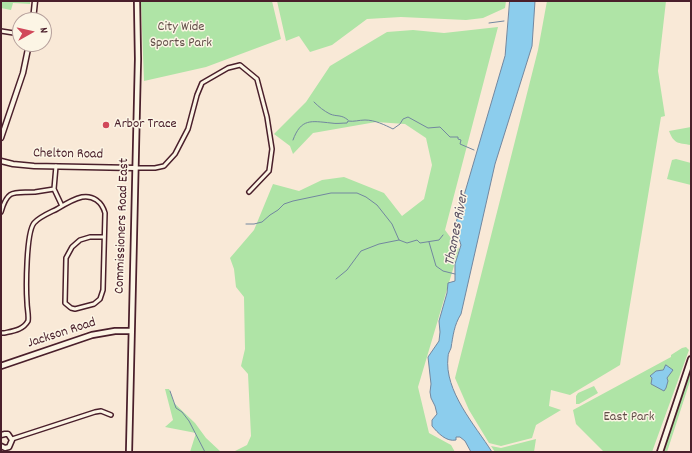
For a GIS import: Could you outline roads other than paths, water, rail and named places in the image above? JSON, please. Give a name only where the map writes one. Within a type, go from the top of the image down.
[{"type":"main road","name":"Commissioners Road East","points":[[129,452],[138,59],[136,1]]},
{"type":"main road","name":"Jackson Road","points":[[1,366],[92,335],[115,331],[131,331]]},
{"type":"main road","points":[[660,452],[691,359]]},
{"type":"street","points":[[34,12],[35,1]]},
{"type":"street","points":[[1,31],[12,33]]},
{"type":"street","points":[[1,138],[23,73],[27,52]]},
{"type":"street","points":[[135,168],[155,168],[164,166],[175,154],[188,129],[197,95],[202,83],[228,68],[240,65],[256,79],[267,116],[272,150],[269,171],[249,192]]},
{"type":"street","name":"Chelton Road","points":[[1,161],[13,164],[135,168]]},
{"type":"street","points":[[56,166],[54,189],[62,206]]},
{"type":"street","points":[[1,212],[5,200],[16,192],[34,192],[54,189]]},
{"type":"street","points":[[1,333],[21,328],[28,321],[27,291],[29,234],[34,223],[62,206],[83,197],[97,200],[104,207],[105,212],[103,290],[100,299],[94,304],[75,310],[65,304],[66,258],[72,247],[80,240],[90,237],[104,237]]},
{"type":"street","points":[[12,439],[95,412],[101,411],[111,415]]},
{"type":"street","points":[[1,429],[2,434],[8,434],[12,439]]},
{"type":"street","points":[[1,446],[5,448],[10,446],[12,439]]},
{"type":"water","name":"Thames River","points":[[510,1],[535,1],[532,46],[495,164],[461,314],[455,326],[448,356],[448,370],[456,395],[462,407],[492,452],[471,452],[465,441],[460,437],[456,437],[456,440],[449,440],[432,426],[432,420],[437,414],[430,392],[431,384],[428,357],[439,341],[439,321],[447,293],[448,283],[455,281],[455,264],[461,245],[455,226],[505,56]]},
{"type":"water","points":[[666,365],[673,370],[667,378],[668,381],[664,391],[651,384],[652,378],[650,376],[656,371],[663,370]]},
{"type":"waterway","points":[[489,23],[504,21]]},
{"type":"waterway","points":[[314,102],[330,114],[343,117],[348,120]]},
{"type":"waterway","points":[[293,140],[303,124],[308,122],[347,123],[348,121],[369,120],[393,129],[400,124],[403,119],[408,117],[428,128],[440,127],[450,137],[458,137],[458,139],[461,140],[460,144],[474,150]]},
{"type":"waterway","name":"Thames River","points":[[246,224],[262,222],[284,204],[293,201],[331,193],[357,193],[366,197],[377,205],[392,224],[399,240],[407,243],[417,240],[420,243],[439,240],[443,235]]},
{"type":"waterway","points":[[336,279],[347,270],[361,251],[379,244],[399,240]]},
{"type":"waterway","name":"Thames River","points":[[429,242],[436,266],[443,271],[455,274]]},
{"type":"waterway","points":[[170,391],[176,408],[182,412],[189,421],[205,452]]},
{"type":"place","name":"Arbor Trace","points":[[106,125]]},
{"type":"park label","name":"City Wide Sports Park","points":[[181,36]]},
{"type":"park label","name":"East Park","points":[[629,418]]}]
